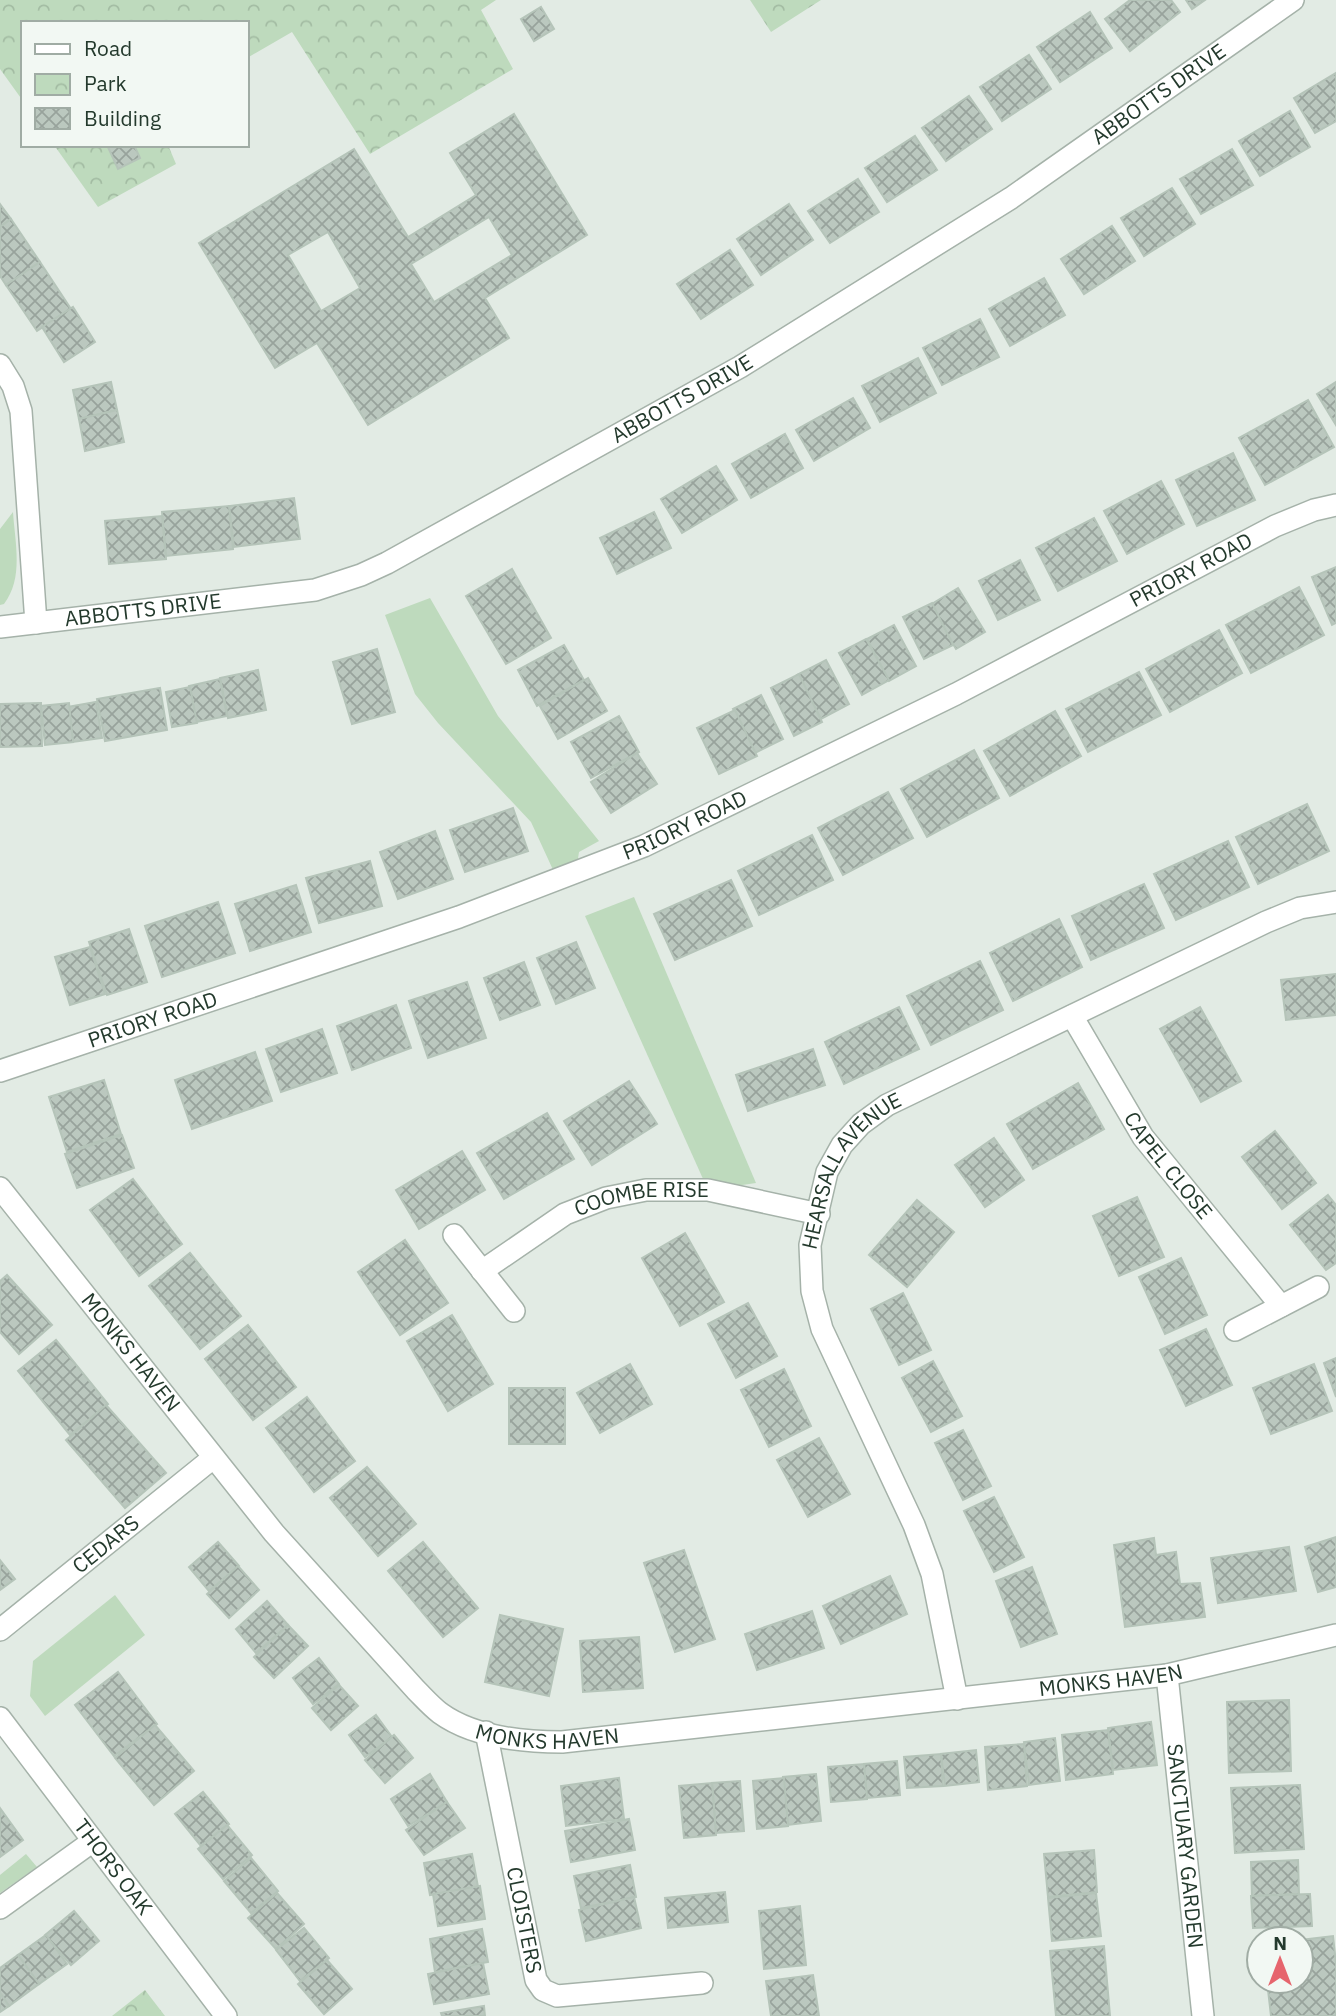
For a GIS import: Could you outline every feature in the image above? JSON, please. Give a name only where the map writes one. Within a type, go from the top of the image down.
[{"type":"street","name":"ABBOTTS DRIVE","points":[[0,627],[315,590],[361,575],[387,563],[752,360],[1011,198],[1293,0]]},
{"type":"street","points":[[0,365],[13,386],[21,411],[36,623]]},
{"type":"street","name":"PRIORY ROAD","points":[[0,1071],[459,917],[644,846],[956,694],[1275,526],[1314,510],[1336,505]]},
{"type":"street","name":"HEARSALL AVENUE","points":[[957,1699],[932,1574],[914,1525],[822,1328],[812,1291],[810,1245],[827,1172],[842,1145],[861,1124],[887,1105],[1266,922],[1300,908],[1336,902]]},
{"type":"street","name":"CAPEL CLOSE","points":[[1072,1016],[1143,1137],[1280,1306]]},
{"type":"street","name":"MONKS HAVEN","points":[[0,1188],[274,1533],[416,1690],[440,1713],[463,1725],[523,1742],[562,1742],[1167,1675],[1336,1635]]},
{"type":"street","name":"COOMBE RISE","points":[[482,1271],[565,1213],[606,1198],[646,1189],[708,1190],[819,1213]]},
{"type":"street","points":[[454,1235],[514,1311]]},
{"type":"street","points":[[1235,1330],[1318,1287]]},
{"type":"street","name":"CEDARS","points":[[0,1630],[213,1458]]},
{"type":"street","name":"SANCTUARY GARDEN","points":[[1167,1675],[1203,2016]]},
{"type":"street","name":"THORS OAK","points":[[0,1718],[226,2016]]},
{"type":"street","name":"CLOISTERS","points":[[486,1732],[536,1980],[543,1990],[557,1996],[702,1983]]},
{"type":"street","points":[[0,1908],[93,1842]]},
{"type":"green space","points":[[0,0],[496,0],[481,10],[513,69],[370,154],[292,32],[248,57],[248,21],[21,21],[21,98],[0,69]]},
{"type":"green space","points":[[750,0],[821,0],[771,32]]},
{"type":"green space","points":[[55,147],[169,147],[176,164],[98,207]]},
{"type":"green space","points":[[13,512],[16,572],[10,594],[4,604],[0,605],[0,529]]},
{"type":"green space","points":[[430,598],[498,716],[599,841],[579,852],[577,865],[554,872],[531,822],[438,723],[415,694],[385,615]]},
{"type":"green space","points":[[634,897],[756,1183],[708,1190],[585,916]]},
{"type":"green space","points":[[115,1595],[145,1635],[45,1716],[30,1696],[33,1661]]},
{"type":"green space","points":[[26,1854],[37,1867],[0,1893],[0,1875]]},
{"type":"green space","points":[[145,1990],[165,2016],[112,2016]]},
{"type":"building","points":[[1130,0],[1171,0],[1180,12],[1130,51],[1105,19]]},
{"type":"building","points":[[1186,0],[1205,0],[1192,9]]},
{"type":"building","points":[[541,7],[554,29],[534,41],[521,19]]},
{"type":"building","points":[[1090,12],[1112,48],[1060,82],[1037,47]]},
{"type":"building","points":[[1029,55],[1051,89],[1002,121],[980,87]]},
{"type":"building","points":[[1336,73],[1336,121],[1315,133],[1294,98]]},
{"type":"building","points":[[969,96],[992,129],[946,161],[922,128]]},
{"type":"building","points":[[1290,111],[1310,147],[1260,176],[1239,141]]},
{"type":"building","points":[[514,114],[587,235],[485,298],[509,338],[368,425],[317,343],[275,368],[199,243],[354,149],[408,237],[476,195],[450,153]],"holes":[[[489,217],[512,255],[434,302],[411,264]],[[328,232],[360,288],[321,311],[288,255]]]},
{"type":"building","points":[[915,136],[937,170],[887,202],[865,168]]},
{"type":"building","points":[[108,147],[135,147],[140,158],[118,169]]},
{"type":"building","points":[[1232,149],[1253,185],[1201,214],[1180,179]]},
{"type":"building","points":[[858,179],[879,212],[830,243],[808,211]]},
{"type":"building","points":[[1172,188],[1195,224],[1144,256],[1121,218]]},
{"type":"building","points":[[0,204],[11,219],[0,227]]},
{"type":"building","points":[[789,204],[813,240],[761,275],[737,239]]},
{"type":"building","points":[[11,219],[40,262],[6,285],[0,276],[0,227]]},
{"type":"building","points":[[1112,226],[1135,261],[1084,294],[1061,259]]},
{"type":"building","points":[[730,250],[753,285],[701,319],[677,284]]},
{"type":"building","points":[[40,262],[71,309],[37,331],[6,285]]},
{"type":"building","points":[[1044,278],[1065,315],[1010,346],[989,309]]},
{"type":"building","points":[[73,307],[95,342],[64,362],[42,327]]},
{"type":"building","points":[[980,319],[999,357],[942,385],[923,348]]},
{"type":"building","points":[[918,358],[936,393],[880,422],[862,386]]},
{"type":"building","points":[[111,382],[117,410],[79,419],[73,390]]},
{"type":"building","points":[[1336,382],[1336,425],[1317,394]]},
{"type":"building","points":[[853,398],[870,428],[814,461],[796,430]]},
{"type":"building","points":[[1308,400],[1334,447],[1265,485],[1239,438]]},
{"type":"building","points":[[117,410],[124,442],[85,451],[79,419]]},
{"type":"building","points":[[785,434],[803,468],[751,498],[732,464]]},
{"type":"building","points":[[1233,453],[1255,500],[1197,526],[1176,480]]},
{"type":"building","points":[[716,466],[737,500],[682,533],[661,499]]},
{"type":"building","points":[[1161,481],[1184,524],[1127,554],[1104,511]]},
{"type":"building","points":[[294,498],[300,539],[234,547],[229,506]]},
{"type":"building","points":[[229,506],[233,549],[166,556],[162,512]]},
{"type":"building","points":[[654,512],[671,548],[617,574],[600,538]]},
{"type":"building","points":[[162,516],[166,559],[109,564],[105,521]]},
{"type":"building","points":[[1094,518],[1117,561],[1058,591],[1036,548]]},
{"type":"building","points":[[1020,560],[1040,600],[998,620],[979,581]]},
{"type":"building","points":[[1336,567],[1336,623],[1332,625],[1312,577]]},
{"type":"building","points":[[512,569],[551,638],[506,664],[466,596]]},
{"type":"building","points":[[1299,587],[1324,635],[1251,673],[1226,625]]},
{"type":"building","points":[[958,588],[985,632],[956,649],[930,605]]},
{"type":"building","points":[[932,603],[953,645],[924,659],[903,617]]},
{"type":"building","points":[[894,625],[916,666],[889,681],[867,639]]},
{"type":"building","points":[[1219,630],[1242,673],[1170,712],[1146,669]]},
{"type":"building","points":[[866,639],[889,680],[862,695],[839,653]]},
{"type":"building","points":[[564,645],[584,680],[537,706],[518,670]]},
{"type":"building","points":[[377,649],[395,712],[352,724],[333,662]]},
{"type":"building","points":[[826,660],[849,704],[821,719],[797,675]]},
{"type":"building","points":[[258,670],[266,710],[228,718],[220,678]]},
{"type":"building","points":[[1139,672],[1161,715],[1088,752],[1066,709]]},
{"type":"building","points":[[799,674],[822,722],[794,736],[771,688]]},
{"type":"building","points":[[588,678],[607,711],[558,739],[540,706]]},
{"type":"building","points":[[220,679],[227,716],[196,722],[189,686]]},
{"type":"building","points":[[190,687],[197,723],[172,727],[166,692]]},
{"type":"building","points":[[160,688],[167,730],[105,741],[97,699]]},
{"type":"building","points":[[761,695],[783,739],[755,753],[733,709]]},
{"type":"building","points":[[96,702],[102,738],[73,742],[67,707]]},
{"type":"building","points":[[41,703],[42,746],[0,747],[0,704]]},
{"type":"building","points":[[69,703],[73,742],[45,745],[41,706]]},
{"type":"building","points":[[735,710],[757,756],[719,774],[697,728]]},
{"type":"building","points":[[1055,711],[1081,756],[1010,796],[984,751]]},
{"type":"building","points":[[619,716],[639,752],[591,778],[571,742]]},
{"type":"building","points":[[974,750],[999,798],[927,837],[901,789]]},
{"type":"building","points":[[637,753],[657,784],[611,813],[591,782]]},
{"type":"building","points":[[888,792],[913,838],[843,875],[818,828]]},
{"type":"building","points":[[1307,804],[1329,851],[1258,884],[1236,837]]},
{"type":"building","points":[[513,808],[528,851],[465,872],[450,830]]},
{"type":"building","points":[[435,831],[453,879],[398,899],[380,852]]},
{"type":"building","points":[[812,835],[833,880],[759,915],[738,871]]},
{"type":"building","points":[[1228,841],[1249,887],[1176,920],[1154,874]]},
{"type":"building","points":[[370,861],[382,906],[319,923],[306,878]]},
{"type":"building","points":[[731,880],[752,926],[675,960],[654,914]]},
{"type":"building","points":[[1144,884],[1164,928],[1091,960],[1072,916]]},
{"type":"building","points":[[296,885],[311,932],[250,951],[235,904]]},
{"type":"building","points":[[218,902],[235,953],[162,977],[145,926]]},
{"type":"building","points":[[1059,919],[1082,967],[1013,1001],[990,953]]},
{"type":"building","points":[[129,929],[147,982],[107,995],[89,942]]},
{"type":"building","points":[[576,942],[595,988],[556,1004],[537,958]]},
{"type":"building","points":[[90,947],[105,994],[70,1005],[55,957]]},
{"type":"building","points":[[980,961],[1003,1010],[931,1045],[907,996]]},
{"type":"building","points":[[524,962],[540,1005],[500,1020],[484,978]]},
{"type":"building","points":[[1336,974],[1336,1015],[1286,1020],[1281,980]]},
{"type":"building","points":[[467,982],[486,1038],[428,1058],[409,1001]]},
{"type":"building","points":[[396,1005],[411,1048],[352,1070],[337,1026]]},
{"type":"building","points":[[899,1007],[919,1049],[844,1084],[825,1042]]},
{"type":"building","points":[[1200,1007],[1241,1081],[1201,1102],[1160,1029]]},
{"type":"building","points":[[322,1029],[337,1073],[281,1092],[266,1049]]},
{"type":"building","points":[[813,1049],[825,1085],[748,1111],[736,1075]]},
{"type":"building","points":[[255,1052],[272,1101],[192,1129],[175,1080]]},
{"type":"building","points":[[104,1080],[121,1134],[67,1152],[49,1097]]},
{"type":"building","points":[[629,1081],[657,1124],[592,1165],[564,1121]]},
{"type":"building","points":[[1078,1083],[1104,1129],[1033,1169],[1007,1124]]},
{"type":"building","points":[[547,1113],[574,1159],[504,1199],[477,1153]]},
{"type":"building","points":[[1275,1131],[1316,1183],[1282,1209],[1242,1157]]},
{"type":"building","points":[[122,1135],[134,1168],[77,1188],[65,1154]]},
{"type":"building","points":[[994,1138],[1024,1180],[985,1207],[955,1165]]},
{"type":"building","points":[[462,1151],[485,1190],[419,1229],[396,1190]]},
{"type":"building","points":[[133,1179],[182,1244],[139,1276],[90,1210]]},
{"type":"building","points":[[1328,1195],[1336,1205],[1336,1263],[1326,1270],[1290,1225]]},
{"type":"building","points":[[1137,1197],[1164,1257],[1119,1276],[1093,1216]]},
{"type":"building","points":[[917,1200],[954,1232],[907,1287],[869,1255]]},
{"type":"building","points":[[685,1233],[724,1302],[680,1326],[642,1258]]},
{"type":"building","points":[[405,1240],[448,1303],[400,1335],[358,1272]]},
{"type":"building","points":[[190,1253],[241,1316],[200,1349],[149,1286]]},
{"type":"building","points":[[1181,1258],[1207,1315],[1165,1334],[1139,1277]]},
{"type":"building","points":[[7,1275],[52,1325],[19,1354],[0,1332],[0,1281]]},
{"type":"building","points":[[903,1293],[931,1350],[899,1365],[871,1309]]},
{"type":"building","points":[[748,1303],[777,1356],[736,1378],[708,1324]]},
{"type":"building","points":[[452,1315],[493,1384],[448,1411],[407,1341]]},
{"type":"building","points":[[248,1325],[296,1387],[253,1420],[205,1359]]},
{"type":"building","points":[[1206,1329],[1232,1385],[1186,1406],[1160,1350]]},
{"type":"building","points":[[56,1340],[108,1404],[70,1435],[18,1371]]},
{"type":"building","points":[[1336,1358],[1336,1397],[1324,1363]]},
{"type":"building","points":[[933,1361],[962,1416],[931,1432],[902,1378]]},
{"type":"building","points":[[630,1364],[652,1404],[600,1433],[577,1393]]},
{"type":"building","points":[[1314,1364],[1332,1411],[1271,1434],[1253,1388]]},
{"type":"building","points":[[784,1369],[811,1426],[769,1447],[741,1390]]},
{"type":"building","points":[[509,1388],[565,1388],[565,1444],[509,1444]]},
{"type":"building","points":[[307,1397],[355,1461],[314,1492],[266,1428]]},
{"type":"building","points":[[106,1405],[166,1473],[125,1508],[66,1440]]},
{"type":"building","points":[[963,1430],[991,1486],[963,1500],[935,1443]]},
{"type":"building","points":[[819,1438],[850,1494],[808,1517],[777,1460]]},
{"type":"building","points":[[367,1467],[416,1524],[378,1556],[330,1498]]},
{"type":"building","points":[[994,1497],[1024,1557],[994,1572],[964,1511]]},
{"type":"building","points":[[1336,1537],[1336,1587],[1318,1592],[1305,1547]]},
{"type":"building","points":[[1154,1538],[1156,1555],[1176,1552],[1180,1584],[1200,1583],[1205,1617],[1125,1627],[1114,1545]]},
{"type":"building","points":[[218,1542],[239,1566],[209,1591],[189,1567]]},
{"type":"building","points":[[423,1542],[478,1608],[443,1637],[388,1571]]},
{"type":"building","points":[[1289,1547],[1296,1591],[1218,1603],[1211,1558]]},
{"type":"building","points":[[684,1550],[715,1639],[675,1652],[644,1563]]},
{"type":"building","points":[[0,1560],[15,1579],[0,1590]]},
{"type":"building","points":[[238,1566],[259,1590],[229,1618],[207,1594]]},
{"type":"building","points":[[1032,1567],[1057,1634],[1021,1647],[996,1581]]},
{"type":"building","points":[[890,1576],[907,1614],[841,1644],[823,1606]]},
{"type":"building","points":[[267,1601],[288,1625],[256,1653],[236,1629]]},
{"type":"building","points":[[812,1611],[824,1648],[757,1670],[745,1634]]},
{"type":"building","points":[[500,1615],[563,1629],[549,1696],[485,1682]]},
{"type":"building","points":[[288,1625],[308,1646],[274,1678],[254,1657]]},
{"type":"building","points":[[639,1637],[643,1688],[583,1692],[580,1641]]},
{"type":"building","points":[[319,1658],[339,1684],[313,1704],[293,1678]]},
{"type":"building","points":[[118,1672],[157,1724],[114,1756],[75,1705]]},
{"type":"building","points":[[339,1685],[358,1706],[331,1730],[312,1708]]},
{"type":"building","points":[[1289,1700],[1291,1771],[1229,1773],[1227,1702]]},
{"type":"building","points":[[376,1715],[392,1737],[365,1757],[349,1735]]},
{"type":"building","points":[[1151,1722],[1157,1765],[1113,1770],[1108,1728]]},
{"type":"building","points":[[155,1725],[194,1771],[154,1805],[115,1758]]},
{"type":"building","points":[[1108,1730],[1113,1774],[1066,1780],[1062,1735]]},
{"type":"building","points":[[394,1735],[413,1758],[385,1783],[365,1760]]},
{"type":"building","points":[[1055,1738],[1060,1781],[1029,1785],[1024,1742]]},
{"type":"building","points":[[1024,1744],[1027,1786],[988,1790],[985,1747]]},
{"type":"building","points":[[976,1750],[979,1782],[945,1786],[941,1754]]},
{"type":"building","points":[[941,1754],[943,1786],[907,1788],[904,1757]]},
{"type":"building","points":[[897,1761],[900,1795],[867,1798],[864,1764]]},
{"type":"building","points":[[864,1764],[867,1799],[831,1802],[828,1767]]},
{"type":"building","points":[[430,1774],[447,1802],[408,1826],[391,1799]]},
{"type":"building","points":[[816,1774],[821,1821],[788,1825],[783,1777]]},
{"type":"building","points":[[619,1778],[624,1819],[566,1826],[561,1786]]},
{"type":"building","points":[[784,1778],[788,1826],[757,1829],[753,1781]]},
{"type":"building","points":[[740,1781],[744,1831],[716,1833],[712,1783]]},
{"type":"building","points":[[712,1783],[716,1835],[684,1838],[679,1786]]},
{"type":"building","points":[[1300,1785],[1304,1849],[1235,1853],[1231,1788]]},
{"type":"building","points":[[203,1792],[229,1824],[201,1846],[175,1814]]},
{"type":"building","points":[[447,1802],[465,1828],[424,1855],[406,1830]]},
{"type":"building","points":[[0,1808],[23,1840],[0,1857]]},
{"type":"building","points":[[629,1819],[635,1850],[571,1862],[565,1831]]},
{"type":"building","points":[[227,1825],[252,1855],[223,1879],[198,1849]]},
{"type":"building","points":[[1094,1850],[1097,1892],[1048,1897],[1044,1854]]},
{"type":"building","points":[[472,1854],[478,1887],[430,1895],[424,1863]]},
{"type":"building","points":[[251,1858],[278,1891],[251,1913],[224,1881]]},
{"type":"building","points":[[1298,1860],[1299,1894],[1252,1896],[1251,1862]]},
{"type":"building","points":[[630,1865],[636,1897],[581,1908],[574,1876]]},
{"type":"building","points":[[480,1886],[485,1919],[438,1926],[433,1894]]},
{"type":"building","points":[[725,1892],[728,1922],[668,1928],[665,1898]]},
{"type":"building","points":[[277,1893],[304,1924],[276,1949],[248,1918]]},
{"type":"building","points":[[1096,1893],[1101,1936],[1052,1941],[1048,1898]]},
{"type":"building","points":[[1310,1894],[1312,1925],[1253,1925],[1251,1896]]},
{"type":"building","points":[[634,1897],[641,1928],[586,1941],[579,1910]]},
{"type":"building","points":[[800,1906],[806,1965],[764,1969],[759,1911]]},
{"type":"building","points":[[74,1911],[99,1941],[71,1965],[45,1935]]},
{"type":"building","points":[[304,1928],[329,1958],[300,1981],[276,1950]]},
{"type":"building","points":[[482,1929],[488,1962],[435,1972],[430,1939]]},
{"type":"building","points":[[46,1935],[67,1964],[39,1984],[18,1955]]},
{"type":"building","points":[[1333,1936],[1336,2016],[1271,2016],[1269,1995],[1315,1995],[1315,1938]]},
{"type":"building","points":[[1104,1946],[1110,2016],[1056,2016],[1050,1951]]},
{"type":"building","points":[[18,1955],[39,1984],[9,2006],[0,1993],[0,1968]]},
{"type":"building","points":[[327,1960],[352,1989],[324,2014],[298,1984]]},
{"type":"building","points":[[483,1963],[489,1994],[434,2004],[428,1974]]},
{"type":"building","points":[[813,1975],[819,2016],[771,2016],[766,1981]]},
{"type":"building","points":[[0,1993],[9,2006],[0,2012]]},
{"type":"building","points":[[484,2006],[485,2016],[442,2016],[441,2013]]}]
